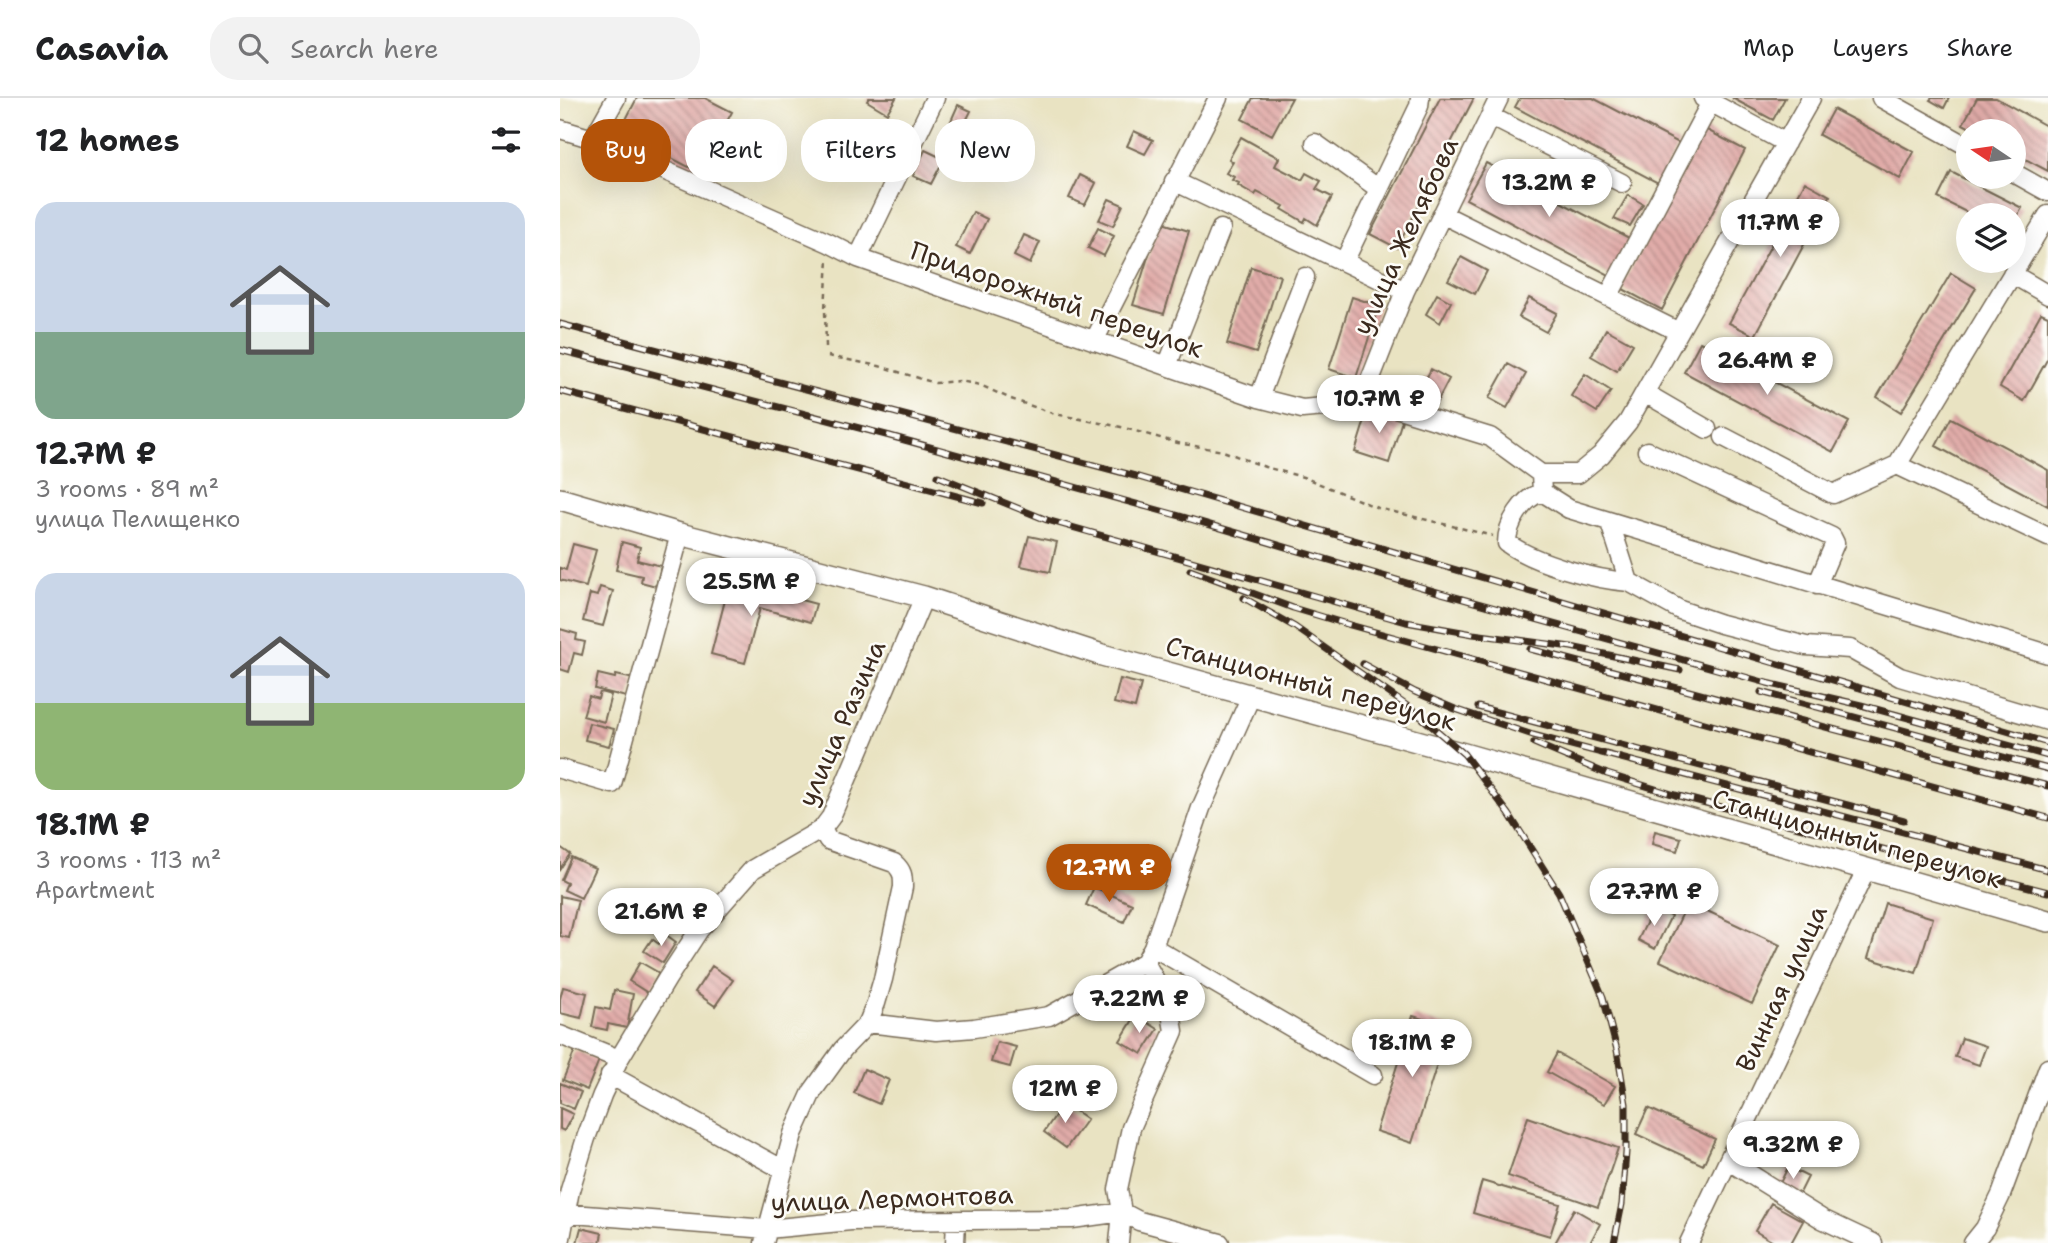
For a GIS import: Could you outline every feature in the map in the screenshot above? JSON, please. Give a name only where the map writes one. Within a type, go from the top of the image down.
[{"type":"main road","name":"Станционный переулок","points":[[560,499],[680,534],[924,597],[1102,654],[2048,921]]},
{"type":"street","points":[[604,119],[616,98]]},
{"type":"street","points":[[858,258],[934,98]]},
{"type":"street","points":[[1094,341],[1218,98]]},
{"type":"street","points":[[1344,262],[1419,106],[1420,98]]},
{"type":"street","name":"улица Желябова","points":[[1363,398],[1405,291],[1499,98]]},
{"type":"street","points":[[1811,98],[1622,430],[1601,455],[1578,474],[1542,483],[1512,522],[1507,543],[1539,559],[1606,581],[1629,582],[1680,610],[1721,624],[1806,646],[1850,649],[1900,677],[2048,721]]},
{"type":"street","points":[[1881,98],[1956,140]]},
{"type":"street","points":[[1608,297],[1707,100],[1786,144]]},
{"type":"street","points":[[1490,116],[1622,183]]},
{"type":"street","name":"Придорожный переулок","points":[[560,129],[581,135]]},
{"type":"street","points":[[1315,143],[1379,189]]},
{"type":"street","name":"Придорожный переулок","points":[[671,173],[858,258],[1259,398],[1302,409],[1325,407],[1363,398]]},
{"type":"street","points":[[2026,180],[2048,192]]},
{"type":"street","points":[[1174,181],[1405,291]]},
{"type":"street","points":[[1442,214],[1679,332]]},
{"type":"street","points":[[1724,437],[1833,494],[1897,465],[2048,215]]},
{"type":"street","points":[[1167,366],[1221,229]]},
{"type":"street","points":[[2012,274],[2048,295]]},
{"type":"street","points":[[1259,398],[1305,277]]},
{"type":"street","points":[[1645,393],[1707,429]]},
{"type":"street","points":[[1363,398],[1490,437],[1569,509],[2048,653]]},
{"type":"street","points":[[1647,451],[1832,537],[1835,543],[1817,585]]},
{"type":"street","points":[[1897,465],[2048,537]]},
{"type":"street","points":[[1610,523],[1629,582]]},
{"type":"street","points":[[560,769],[612,784],[680,534]]},
{"type":"street","name":"улица Разина","points":[[561,1243],[563,1213],[586,1138],[614,1067],[699,930],[731,892],[753,869],[822,829],[831,817],[924,597]]},
{"type":"street","points":[[868,1023],[936,1031],[1049,1016],[1149,954],[1201,808],[1251,696]]},
{"type":"street","points":[[766,1236],[793,1134],[813,1092],[843,1049],[868,1023],[883,979],[903,887],[901,869],[894,863],[828,840],[822,829]]},
{"type":"street","name":"Винная улица","points":[[1689,1243],[1866,870]]},
{"type":"street","points":[[1149,954],[1373,1076]]},
{"type":"street","points":[[1119,1243],[1122,1212],[1118,1189],[1131,1128],[1174,1031],[1170,1007],[1149,954]]},
{"type":"street","points":[[560,1035],[782,1169]]},
{"type":"street","points":[[1973,1243],[1985,1228],[2001,1195],[2048,1068]]},
{"type":"street","points":[[1729,1161],[1822,1219],[1873,1243]]},
{"type":"street","points":[[1122,1212],[1139,1221],[1220,1243]]},
{"type":"street","name":"улица Лермонтова","points":[[563,1213],[766,1236],[851,1221],[1072,1219],[1122,1212]]},
{"type":"street","points":[[955,1243],[956,1221]]},
{"type":"path","points":[[826,347],[825,284],[829,243]]},
{"type":"path","points":[[828,356],[879,366],[935,383],[960,381],[980,385],[1055,414],[1223,451],[1265,467],[1303,477],[1378,509],[1506,539]]},
{"type":"building","points":[[637,98],[705,98],[732,112],[728,119],[685,119],[685,165],[671,158],[671,119],[626,119]]},
{"type":"building","points":[[869,98],[896,98],[887,113],[867,101]]},
{"type":"building","points":[[1253,98],[1292,98],[1272,135],[1242,119]]},
{"type":"building","points":[[1440,98],[1474,98],[1397,248],[1370,234]]},
{"type":"building","points":[[1520,98],[1593,98],[1679,143],[1658,183],[1515,107]]},
{"type":"building","points":[[1732,98],[1785,98],[1773,120]]},
{"type":"building","points":[[1949,98],[1944,108],[1930,100]]},
{"type":"building","points":[[1977,98],[1996,98],[2048,127],[2048,171],[2026,159],[2026,119],[1966,119]]},
{"type":"building","points":[[958,105],[971,111],[967,119],[952,119]]},
{"type":"building","points":[[1833,109],[1914,152],[1900,179],[1819,135]]},
{"type":"building","points":[[1705,129],[1745,150],[1662,310],[1621,288]]},
{"type":"building","points":[[1134,131],[1153,140],[1145,154],[1127,146]]},
{"type":"building","points":[[1241,137],[1279,158],[1275,166],[1302,180],[1306,173],[1321,181],[1316,189],[1332,197],[1317,225],[1306,218],[1304,222],[1282,209],[1284,206],[1257,192],[1255,195],[1232,180],[1234,177],[1226,173],[1233,162],[1229,159]]},
{"type":"building","points":[[925,150],[935,155],[935,176],[931,184],[921,180],[921,159]]},
{"type":"building","points":[[1486,163],[1631,239],[1611,276],[1466,199]]},
{"type":"building","points":[[1951,172],[1956,175],[1956,189],[1985,189],[2012,203],[1956,203],[1956,207],[1938,198]]},
{"type":"building","points":[[1080,175],[1096,183],[1085,205],[1069,198]]},
{"type":"building","points":[[1805,182],[1830,196],[1755,336],[1729,323]]},
{"type":"building","points":[[1628,195],[1643,204],[1630,226],[1614,219]]},
{"type":"building","points":[[1109,199],[1123,205],[1113,226],[1099,220]]},
{"type":"building","points":[[973,212],[987,219],[970,254],[956,247]]},
{"type":"building","points":[[1159,222],[1189,231],[1164,314],[1133,305]]},
{"type":"building","points":[[1098,228],[1114,236],[1104,256],[1088,248]]},
{"type":"building","points":[[1024,235],[1040,242],[1030,264],[1014,256]]},
{"type":"building","points":[[1461,257],[1487,271],[1475,294],[1448,280]]},
{"type":"building","points":[[1251,267],[1280,276],[1256,353],[1227,344]]},
{"type":"building","points":[[1951,273],[1976,288],[1901,412],[1877,397]]},
{"type":"building","points":[[1437,294],[1451,302],[1440,323],[1426,314]]},
{"type":"building","points":[[1352,297],[1379,306],[1356,378],[1329,369]]},
{"type":"building","points":[[1529,298],[1557,313],[1546,332],[1519,317]]},
{"type":"building","points":[[2041,313],[2048,316],[2048,358],[2024,401],[2000,387]]},
{"type":"building","points":[[1606,329],[1633,344],[1617,371],[1591,356]]},
{"type":"building","points":[[1700,342],[1849,422],[1833,452],[1684,372]]},
{"type":"building","points":[[1508,364],[1526,374],[1507,408],[1489,398]]},
{"type":"building","points":[[1431,369],[1449,379],[1436,404],[1418,394]]},
{"type":"building","points":[[1585,374],[1611,391],[1597,412],[1571,396]]},
{"type":"building","points":[[1369,407],[1403,417],[1389,463],[1355,452]]},
{"type":"building","points":[[1951,418],[2048,470],[2048,506],[1936,446]]},
{"type":"building","points":[[1029,536],[1057,542],[1050,572],[1021,566]]},
{"type":"building","points":[[622,542],[640,547],[637,560],[661,566],[656,586],[641,582],[642,576],[616,570]]},
{"type":"building","points":[[573,544],[596,550],[586,587],[560,580],[560,568],[566,570]]},
{"type":"building","points":[[730,581],[816,604],[811,622],[760,608],[745,663],[711,654]]},
{"type":"building","points":[[600,587],[613,591],[603,626],[583,621],[590,594],[597,596]]},
{"type":"building","points":[[560,629],[577,634],[576,640],[585,642],[582,655],[574,653],[569,672],[560,669]]},
{"type":"building","points":[[598,674],[634,679],[630,698],[595,689]]},
{"type":"building","points":[[1120,679],[1141,684],[1135,708],[1114,703]]},
{"type":"building","points":[[600,692],[611,695],[604,722],[583,716],[589,696],[598,699]]},
{"type":"building","points":[[589,723],[614,729],[609,746],[585,740]]},
{"type":"building","points":[[1655,831],[1681,838],[1677,851],[1652,844]]},
{"type":"building","points":[[560,847],[570,854],[560,869]]},
{"type":"building","points":[[571,857],[595,868],[581,898],[564,890],[567,883],[561,880]]},
{"type":"building","points":[[1094,887],[1132,904],[1124,922],[1086,905]]},
{"type":"building","points":[[560,896],[578,900],[569,938],[560,936]]},
{"type":"building","points":[[1688,902],[1780,945],[1752,1004],[1660,961]]},
{"type":"building","points":[[1885,903],[1933,918],[1916,973],[1868,958]]},
{"type":"building","points":[[1654,907],[1671,916],[1655,949],[1638,940]]},
{"type":"building","points":[[665,934],[676,942],[663,963],[644,951],[652,939],[659,944]]},
{"type":"building","points":[[640,962],[659,973],[648,993],[629,981]]},
{"type":"building","points":[[712,966],[733,980],[715,1006],[695,992]]},
{"type":"building","points":[[563,987],[587,993],[581,1018],[560,1013]]},
{"type":"building","points":[[614,990],[633,994],[627,1028],[608,1024],[607,1030],[592,1027],[596,1007],[610,1010]]},
{"type":"building","points":[[1136,1015],[1158,1029],[1142,1054],[1120,1041]]},
{"type":"building","points":[[1413,1016],[1449,1027],[1412,1143],[1376,1131]]},
{"type":"building","points":[[1962,1038],[1986,1046],[1979,1065],[1955,1057]]},
{"type":"building","points":[[997,1042],[1016,1047],[1010,1067],[991,1062]]},
{"type":"building","points":[[575,1050],[599,1060],[587,1090],[563,1080]]},
{"type":"building","points":[[1557,1053],[1615,1086],[1604,1104],[1547,1072]]},
{"type":"building","points":[[864,1069],[889,1080],[879,1104],[854,1093]]},
{"type":"building","points":[[560,1083],[581,1092],[574,1109],[560,1103]]},
{"type":"building","points":[[1064,1103],[1087,1119],[1066,1148],[1044,1132]]},
{"type":"building","points":[[560,1108],[573,1114],[564,1131],[560,1129]]},
{"type":"building","points":[[1648,1108],[1715,1139],[1703,1165],[1636,1134]]},
{"type":"building","points":[[1528,1117],[1618,1148],[1598,1207],[1508,1176]]},
{"type":"building","points":[[1788,1167],[1808,1177],[1799,1195],[1779,1185]]},
{"type":"building","points":[[1482,1181],[1560,1204],[1550,1236],[1473,1213]]},
{"type":"building","points":[[1771,1203],[1803,1221],[1791,1243],[1775,1243],[1755,1231]]},
{"type":"building","points":[[1574,1209],[1600,1224],[1590,1243],[1555,1243]]},
{"type":"building","points":[[581,1228],[602,1233],[600,1243],[577,1243]]},
{"type":"railway","points":[[560,324],[1135,476],[2048,743]]},
{"type":"railway","points":[[560,350],[890,436],[1180,516],[1441,593],[1767,683],[1861,705],[2048,756]]},
{"type":"railway","points":[[560,391],[983,503]]},
{"type":"railway","points":[[938,476],[1047,520],[1406,622],[1571,647],[1680,670]]},
{"type":"railway","points":[[1190,570],[1293,608],[1350,625],[2048,818]]},
{"type":"railway","points":[[1244,598],[1295,627],[1413,710],[1464,754],[1509,814],[1559,893],[1603,997],[1617,1050],[1626,1104],[1622,1204],[1614,1243]]},
{"type":"railway","points":[[1530,649],[2048,786]]},
{"type":"railway","points":[[1363,664],[1415,692],[1455,709],[1533,735],[2048,870]]},
{"type":"railway","points":[[1761,692],[2048,769]]},
{"type":"railway","points":[[1478,707],[1904,820]]},
{"type":"railway","points":[[1534,743],[1607,774],[1675,795],[2048,892]]}]
